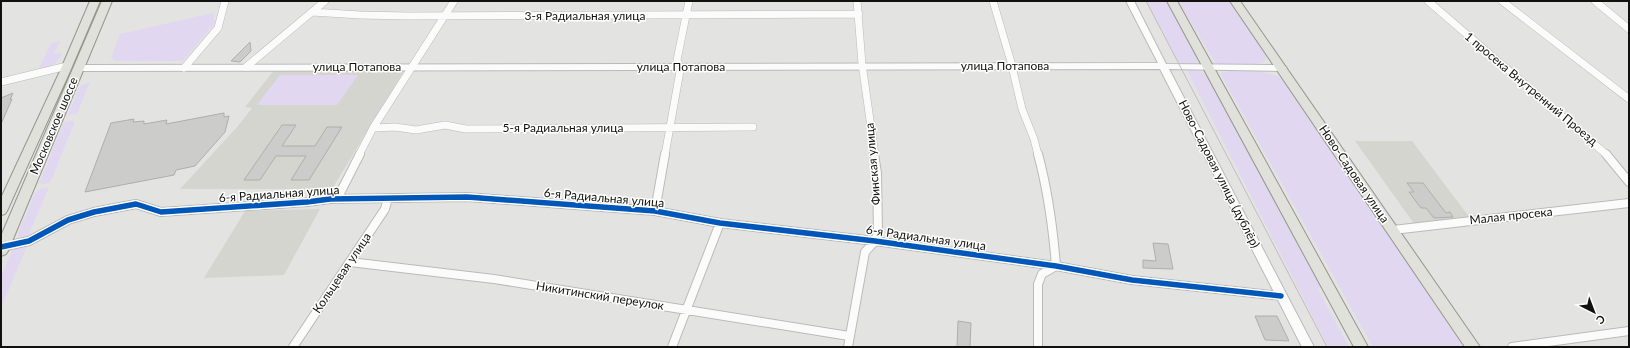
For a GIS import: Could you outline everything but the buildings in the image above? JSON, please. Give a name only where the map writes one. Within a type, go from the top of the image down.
[{"type":"main road","name":"Московское шоссе","points":[[2,248],[73,67],[95,1]]},
{"type":"main road","name":"Московское шоссе","points":[[1,229],[101,1]]},
{"type":"main road","name":"Московское шоссе","points":[[1,211],[107,1]]},
{"type":"main road","points":[[1172,1],[1361,347]]},
{"type":"main road","name":"Ново-Садовая улица","points":[[1235,1],[1473,347]]},
{"type":"street","points":[[184,68],[218,28],[225,1]]},
{"type":"street","points":[[246,68],[325,1]]},
{"type":"street","points":[[337,199],[373,128],[454,1]]},
{"type":"street","points":[[656,211],[680,71],[677,60],[689,1]]},
{"type":"street","name":"Финская улица","points":[[848,347],[865,252],[874,241],[878,233],[877,173],[862,66],[857,1]]},
{"type":"street","points":[[993,1],[1012,66],[1022,109],[1034,139],[1044,176],[1053,230],[1056,266],[1042,274],[1038,284],[1038,347]]},
{"type":"street","name":"Ново-Садовая улица (дублёр)","points":[[1130,1],[1308,347]]},
{"type":"street","name":"1 просека Внутренний Проезд","points":[[1428,1],[1603,150],[1629,182]]},
{"type":"street","points":[[1502,1],[1629,99]]},
{"type":"street","points":[[1595,1],[1629,28]]},
{"type":"street","name":"3-я Радиальная улица","points":[[312,12],[336,15],[413,17],[624,17],[859,14]]},
{"type":"street","name":"улица Потапова","points":[[73,67],[1164,66],[1282,68]]},
{"type":"street","points":[[1,82],[73,67]]},
{"type":"street","name":"5-я Радиальная улица","points":[[373,128],[395,127],[416,130],[445,126],[466,129],[753,127]]},
{"type":"street","name":"6-я Радиальная улица","points":[[2,248],[28,241],[68,220],[94,212],[136,204],[161,212],[337,199],[467,197],[656,211],[720,223],[874,241],[1056,266],[1132,280],[1282,296]]},
{"type":"street","name":"Кольцевая улица","points":[[293,347],[385,209],[388,198]]},
{"type":"street","name":"Малая просека","points":[[1393,230],[1629,203]]},
{"type":"street","points":[[672,347],[720,223]]},
{"type":"street","name":"Никитинский переулок","points":[[350,262],[494,279],[850,336]]},
{"type":"street","points":[[1512,347],[1629,331]]},
{"type":"shaded area","points":[[1146,1],[1166,1],[1197,56],[1198,60],[1196,63],[1180,65]]},
{"type":"shaded area","points":[[1178,1],[1230,1],[1266,53],[1265,61],[1241,67],[1222,66],[1216,64]]},
{"type":"shaded area","points":[[213,13],[215,23],[183,61],[115,61],[111,58],[120,34]]},
{"type":"shaded area","points":[[60,41],[54,54],[62,53],[58,61],[50,66],[38,70],[51,43]]},
{"type":"shaded area","points":[[275,69],[405,69],[332,189],[180,189],[238,126],[252,108],[245,107]]},
{"type":"shaded area","points":[[1186,69],[1201,71],[1207,77],[1252,154],[1322,286],[1322,288],[1318,289],[1349,347],[1328,347]]},
{"type":"shaded area","points":[[1238,69],[1259,71],[1278,76],[1288,85],[1466,347],[1373,347],[1220,73]]},
{"type":"shaded area","points":[[280,75],[358,75],[337,105],[257,105]]},
{"type":"shaded area","points":[[90,82],[77,114],[68,115],[80,86]]},
{"type":"shaded area","points":[[68,121],[75,121],[51,181],[45,184],[39,183],[64,123]]},
{"type":"shaded area","points":[[1355,141],[1412,141],[1470,218],[1415,225]]},
{"type":"shaded area","points":[[49,187],[28,236],[21,238],[18,236],[18,233],[35,193],[40,189]]},
{"type":"shaded area","points":[[320,209],[284,275],[204,278],[245,211]]},
{"type":"shaded area","points":[[27,246],[1,308],[1,277],[12,250]]},
{"type":"tram line","points":[[1146,1],[1327,347]]},
{"type":"cycle path","points":[[1,247],[29,241],[68,220],[94,212],[136,204],[161,212],[307,202],[330,199],[467,197],[655,211],[720,223],[875,241],[1056,266],[1132,280],[1281,296]]}]
